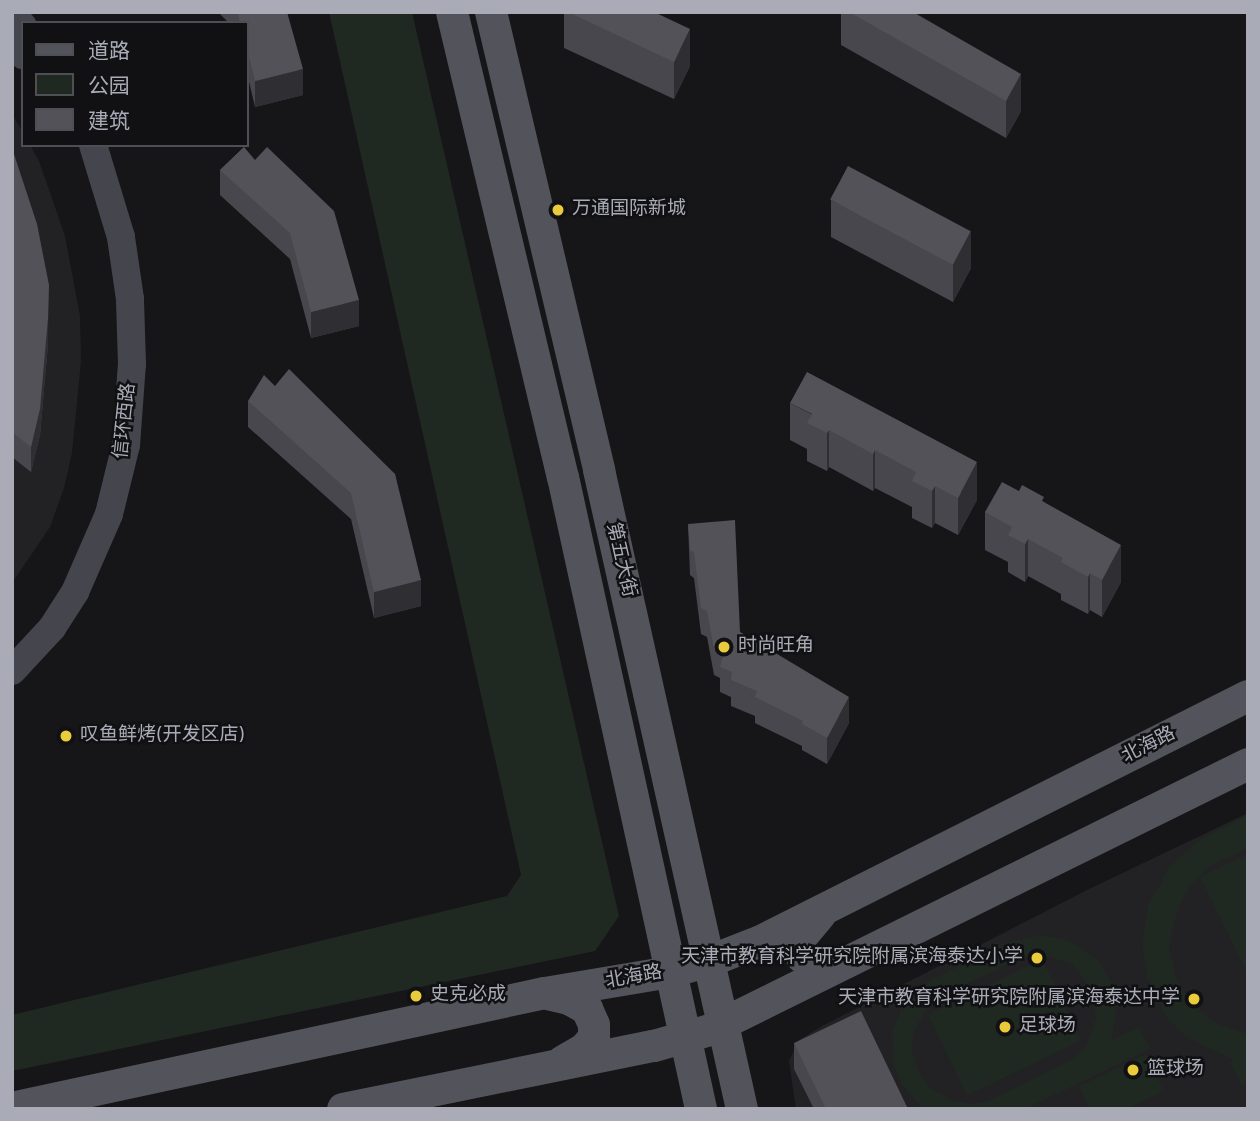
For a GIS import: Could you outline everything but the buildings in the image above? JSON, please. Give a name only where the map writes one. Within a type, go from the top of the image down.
[{"type":"main road","name":"第五大街","points":[[452,12],[563,477],[655,903],[701,1001],[740,1101]]},
{"type":"main road","name":"第五大街","points":[[491,12],[695,892],[701,1001],[700,1105]]},
{"type":"main road","name":"北海路","points":[[12,1108],[545,993],[600,984],[635,985],[701,1001],[730,962],[761,941],[1248,696]]},
{"type":"main road","points":[[740,1101],[738,1064],[743,1045],[767,1010],[785,994],[1248,764]]},
{"type":"main road","points":[[695,892],[705,916],[722,937],[737,942],[761,941]]},
{"type":"main road","points":[[829,907],[798,941],[802,957],[822,966],[855,960]]},
{"type":"main road","points":[[545,993],[569,999],[587,1009],[594,1025],[594,1038],[584,1049],[559,1063]]},
{"type":"main road","points":[[616,1053],[701,1001],[785,994]]},
{"type":"main road","points":[[343,1109],[616,1053],[650,1054],[672,1061],[689,1078],[700,1105]]},
{"type":"street","name":"信环西路","points":[[12,647],[43,610],[71,562],[90,512],[106,456],[114,369],[111,283],[96,205],[76,147]]},
{"type":"street","name":"信环西路","points":[[12,671],[52,628],[75,592],[109,514],[126,445],[132,364],[130,299],[121,237],[94,147]]},
{"type":"shaded area","points":[[12,114],[21,129],[21,147],[31,147],[39,161],[65,236],[80,316],[81,361],[72,453],[64,488],[50,527],[12,583]]},
{"type":"shaded area","name":"天津市教育科学研究院附属滨海泰达小学","points":[[1248,813],[1248,1109],[796,1109],[789,1061],[799,1040],[1087,890]]},
{"type":"green space","points":[[329,12],[412,12],[619,916],[595,951],[12,1071],[12,1015],[507,896],[521,875]]},
{"type":"green space","points":[[1248,815],[1248,848],[1212,865],[1194,881],[1179,905],[1169,945],[1176,978],[1192,1004],[1217,1024],[1248,1034],[1248,1083],[1242,1086],[1230,1062],[1234,1060],[1188,1038],[1165,1015],[1147,977],[1142,947],[1148,906],[1169,867],[1201,839]]},
{"type":"green space","points":[[1248,854],[1248,975],[1200,877]]},
{"type":"green space","points":[[1042,935],[1070,941],[1099,961],[1115,990],[1116,1011],[1112,1040],[1139,1027],[1150,1049],[1025,1109],[923,1108],[902,1085],[894,1066],[892,1033],[903,1004],[920,986],[1008,942]],"holes":[[[1043,955],[1072,964],[1091,989],[1096,1019],[1085,1048],[1070,1061],[986,1102],[970,1104],[953,1101],[929,1087],[918,1071],[912,1052],[913,1034],[925,1011],[941,996],[1017,960]]]},
{"type":"green space","name":"足球场","points":[[1042,959],[1081,1040],[967,1096],[928,1015]]},
{"type":"green space","name":"篮球场","points":[[1146,1054],[1164,1091],[1127,1109],[1090,1109],[1079,1086]]},
{"type":"place","name":"万通国际新城","points":[[558,210]]},
{"type":"place","name":"时尚旺角","points":[[724,647]]},
{"type":"place","name":"叹鱼鲜烤(开发区店)","points":[[66,736]]},
{"type":"place","name":"天津市教育科学研究院附属滨海泰达小学","points":[[1037,958]]},
{"type":"place","name":"史克必成","points":[[416,996]]},
{"type":"place","name":"天津市教育科学研究院附属滨海泰达中学","points":[[1194,999]]},
{"type":"place","name":"足球场","points":[[1005,1027]]},
{"type":"place","name":"篮球场","points":[[1133,1070]]}]
